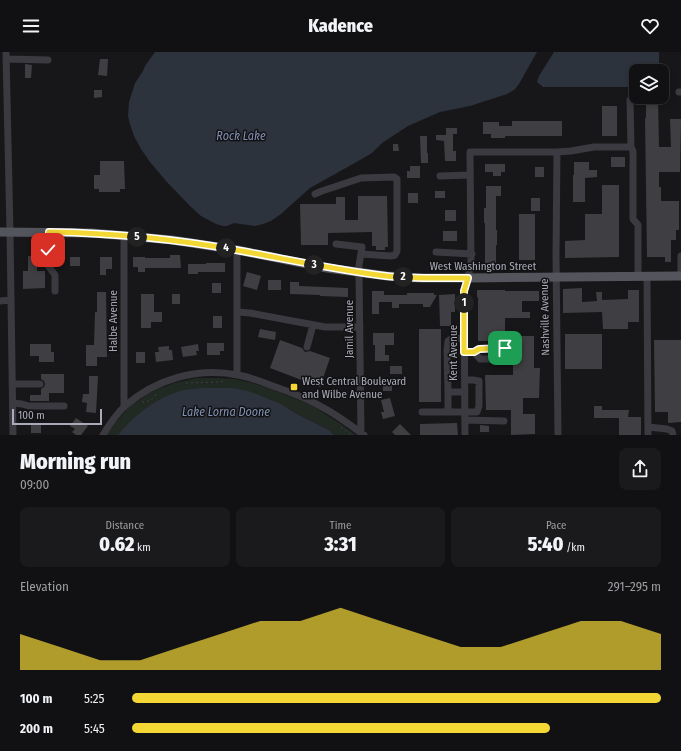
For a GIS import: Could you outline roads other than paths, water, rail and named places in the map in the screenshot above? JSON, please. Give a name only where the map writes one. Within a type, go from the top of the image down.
[{"type":"main road","name":"West Washington Street","points":[[0,232],[92,233],[172,240],[237,250],[327,268],[387,276],[468,278],[642,277],[681,275]]},
{"type":"street","points":[[13,435],[10,232],[5,54],[48,60]]},
{"type":"street","points":[[630,104],[631,147],[633,151],[633,219],[638,225],[642,277],[648,435]]},
{"type":"street","points":[[557,152],[594,147],[631,147]]},
{"type":"street","name":"Kent Avenue","points":[[465,435],[464,291],[472,265],[470,152],[557,152]]},
{"type":"street","name":"Nashville Avenue","points":[[557,152],[556,277],[558,435]]},
{"type":"street","points":[[440,176],[470,175]]},
{"type":"street","points":[[315,194],[361,178],[394,177],[397,179],[397,251],[394,255],[361,254],[362,247],[336,244]]},
{"type":"street","points":[[49,232],[47,264],[55,276],[55,291]]},
{"type":"street","name":"Halbe Avenue","points":[[124,236],[124,407]]},
{"type":"street","points":[[237,250],[237,375]]},
{"type":"street","points":[[436,252],[472,254]]},
{"type":"street","name":"Jamil Avenue","points":[[361,254],[359,272],[362,434]]},
{"type":"street","points":[[681,256],[681,275]]},
{"type":"street","points":[[0,300],[11,300]]},
{"type":"street","points":[[238,312],[325,327],[360,327]]},
{"type":"street","points":[[307,348],[313,325]]},
{"type":"street","points":[[448,412],[448,341],[454,338],[464,339]]},
{"type":"street","points":[[464,352],[474,352],[479,349],[505,348]]},
{"type":"street","points":[[474,352],[480,359],[505,358]]},
{"type":"street","points":[[102,435],[124,407],[141,394],[159,384],[180,376],[200,373],[218,373],[250,378],[299,396],[329,411],[362,434]]},
{"type":"street","points":[[422,412],[477,412],[479,406],[479,381],[464,380]]},
{"type":"street","points":[[12,384],[40,384]]},
{"type":"street","points":[[448,392],[465,392]]},
{"type":"street","points":[[13,403],[29,406],[64,406]]},
{"type":"street","points":[[465,420],[504,421]]},
{"type":"street","points":[[648,427],[667,429],[672,431],[673,435]]},
{"type":"water","name":"Rock Lake","points":[[155,52],[537,52],[519,84],[514,90],[507,94],[470,106],[440,112],[408,126],[382,143],[372,153],[310,188],[271,221],[255,226],[234,223],[223,226],[201,216],[189,205],[150,162],[134,136],[128,116],[129,102],[135,83]]},
{"type":"water","points":[[554,52],[659,52],[659,64],[629,64],[629,87],[543,87],[537,82],[539,76]]},
{"type":"water","name":"Lake Lorna Doone","points":[[203,388],[233,388],[248,391],[281,404],[329,430],[334,435],[118,435],[139,414],[157,401],[184,390]]},
{"type":"place","name":"West Central Boulevard and Wilbe Avenue","points":[[294,387]]}]
